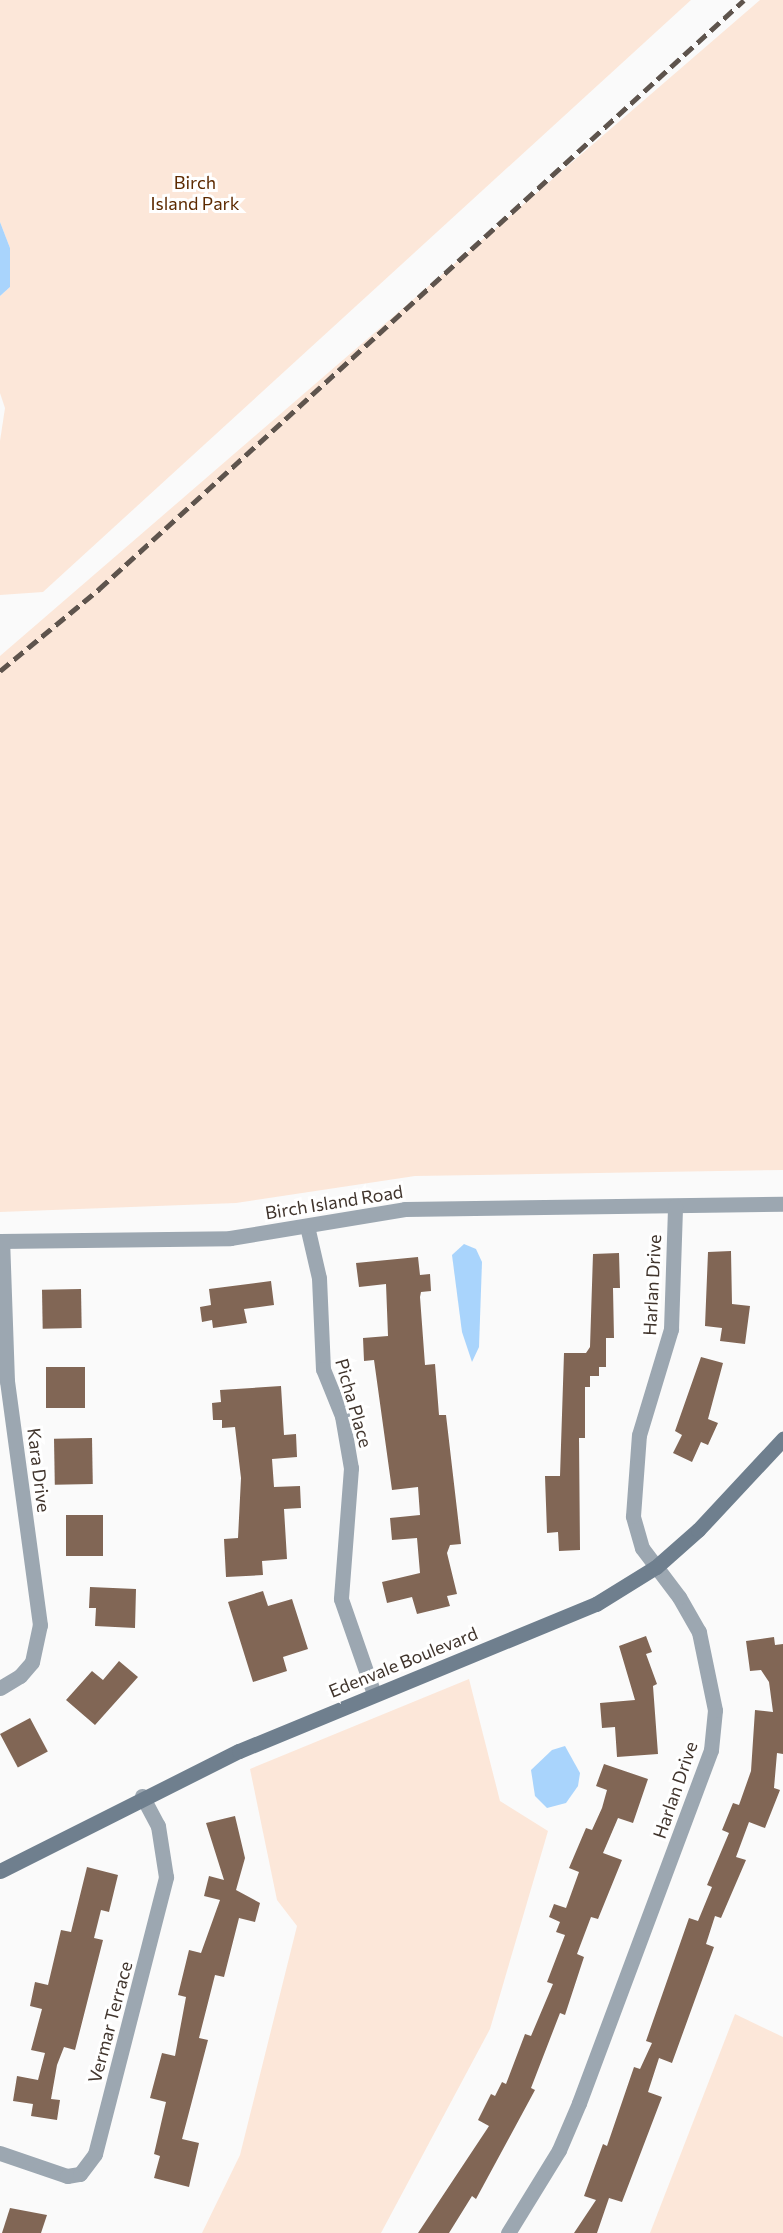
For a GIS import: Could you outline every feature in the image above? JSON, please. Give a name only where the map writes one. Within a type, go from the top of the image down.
[{"type":"street","name":"Birch Island Road","points":[[1,1241],[230,1238],[405,1209],[783,1204]]},
{"type":"street","name":"Harlan Drive","points":[[508,2233],[559,2150],[579,2103],[711,1750],[715,1710],[699,1632],[636,1533],[633,1476],[639,1435],[671,1329],[675,1206]]},
{"type":"street","name":"Picha Place","points":[[307,1226],[320,1278],[323,1369],[342,1416],[351,1468],[341,1599],[374,1694]]},
{"type":"street","name":"Kara Drive","points":[[0,1688],[20,1676],[44,1645],[7,1381],[1,1241]]},
{"type":"street","name":"Edenvale Boulevard","points":[[0,1871],[142,1796],[374,1694],[596,1604],[656,1567],[741,1490],[783,1439]]},
{"type":"street","name":"Vermar Terrace","points":[[0,2153],[67,2176],[94,2168],[166,1877],[158,1826],[142,1796]]},
{"type":"green space","name":"Birch Island Park","points":[[0,0],[691,0],[43,592],[0,595],[0,441],[5,408],[0,393],[0,296],[10,287],[10,248],[0,222]]},
{"type":"green space","points":[[760,0],[783,0],[783,1170],[415,1176],[236,1203],[0,1212],[0,656]]},
{"type":"green space","points":[[469,1679],[500,1801],[548,1831],[490,2029],[381,2233],[202,2233],[240,2155],[297,1926],[277,1900],[250,1769]]},
{"type":"green space","points":[[735,2014],[783,2037],[783,2233],[650,2233]]},
{"type":"water","points":[[0,222],[10,248],[10,287],[0,296]]},
{"type":"water","points":[[464,1244],[476,1249],[482,1262],[479,1347],[472,1362],[462,1332],[452,1255]]},
{"type":"water","points":[[565,1746],[580,1773],[578,1786],[566,1803],[547,1808],[535,1796],[531,1770],[552,1750]]},
{"type":"building","points":[[731,1251],[732,1304],[750,1306],[745,1344],[720,1341],[722,1328],[705,1326],[708,1252]]},
{"type":"building","points":[[619,1253],[620,1288],[613,1288],[614,1338],[606,1338],[606,1367],[599,1367],[599,1376],[590,1376],[590,1387],[585,1387],[585,1438],[579,1438],[580,1550],[559,1551],[558,1532],[547,1533],[545,1476],[560,1476],[564,1353],[586,1353],[590,1347],[593,1254]]},
{"type":"building","points":[[418,1257],[420,1275],[430,1274],[431,1291],[421,1292],[420,1297],[425,1365],[435,1364],[439,1415],[446,1415],[461,1544],[450,1545],[447,1553],[457,1594],[447,1596],[450,1606],[417,1614],[412,1597],[387,1603],[382,1582],[420,1573],[417,1538],[392,1540],[390,1518],[420,1515],[418,1487],[392,1490],[374,1360],[364,1361],[363,1338],[388,1336],[386,1284],[359,1287],[356,1263]]},
{"type":"building","points":[[271,1281],[274,1305],[244,1309],[247,1323],[213,1328],[212,1320],[202,1322],[200,1307],[211,1305],[209,1289]]},
{"type":"building","points":[[81,1289],[82,1328],[43,1329],[42,1290]]},
{"type":"building","points":[[701,1357],[723,1363],[708,1419],[718,1423],[708,1445],[701,1442],[692,1462],[673,1453],[682,1435],[675,1431]]},
{"type":"building","points":[[46,1367],[85,1367],[85,1408],[46,1408]]},
{"type":"building","points":[[281,1386],[284,1435],[296,1434],[297,1457],[272,1459],[274,1487],[300,1486],[301,1508],[284,1509],[287,1559],[262,1561],[263,1575],[226,1577],[224,1539],[238,1538],[241,1478],[235,1427],[222,1428],[222,1420],[213,1420],[212,1403],[221,1402],[220,1390]]},
{"type":"building","points":[[92,1438],[93,1484],[55,1485],[54,1439]]},
{"type":"building","points":[[66,1515],[103,1515],[103,1556],[66,1556]]},
{"type":"building","points":[[90,1587],[136,1589],[135,1628],[95,1626],[96,1608],[89,1608]]},
{"type":"building","points":[[263,1591],[268,1606],[292,1599],[308,1649],[283,1657],[287,1671],[253,1682],[228,1602]]},
{"type":"building","points":[[646,1636],[652,1652],[646,1654],[657,1684],[653,1686],[658,1754],[617,1757],[615,1727],[602,1728],[600,1703],[635,1700],[619,1646]]},
{"type":"building","points":[[774,1637],[775,1645],[783,1644],[783,1754],[777,1753],[774,1788],[780,1790],[765,1828],[749,1822],[736,1857],[746,1860],[721,1918],[715,1916],[706,1944],[714,1947],[672,2063],[659,2058],[648,2092],[662,2097],[622,2202],[609,2198],[597,2233],[574,2233],[596,2200],[584,2196],[603,2144],[607,2146],[634,2067],[640,2069],[652,2043],[646,2041],[689,1918],[698,1921],[712,1887],[707,1885],[729,1833],[722,1830],[733,1803],[739,1805],[751,1771],[755,1710],[773,1712],[769,1682],[761,1670],[750,1671],[746,1641]]},
{"type":"building","points":[[119,1661],[138,1677],[95,1725],[66,1700],[92,1671],[103,1680]]},
{"type":"building","points":[[30,1718],[48,1752],[18,1768],[0,1734]]},
{"type":"building","points":[[604,1764],[648,1779],[633,1823],[618,1818],[603,1853],[622,1860],[598,1919],[591,1917],[577,1954],[584,1957],[565,2015],[560,2013],[531,2088],[535,2090],[476,2199],[472,2196],[449,2233],[418,2233],[489,2126],[478,2120],[491,2094],[495,2096],[502,2082],[506,2084],[525,2034],[531,2036],[553,1984],[547,1982],[565,1935],[556,1932],[560,1922],[549,1917],[554,1904],[566,1908],[579,1872],[569,1868],[586,1828],[592,1830],[602,1808],[607,1790],[596,1786]]},
{"type":"building","points":[[235,1816],[245,1858],[236,1890],[260,1903],[255,1922],[239,1918],[224,1977],[215,1975],[199,2038],[208,2040],[182,2139],[199,2143],[189,2187],[154,2178],[160,2156],[154,2154],[166,2102],[150,2098],[162,2053],[175,2056],[186,1997],[178,1995],[189,1950],[201,1953],[220,1900],[204,1896],[209,1876],[224,1880],[206,1823]]},
{"type":"building","points":[[87,1867],[118,1875],[109,1912],[101,1910],[94,1938],[103,1940],[75,2050],[64,2047],[57,2065],[51,2099],[60,2100],[57,2120],[31,2116],[33,2104],[13,2101],[17,2076],[38,2080],[45,2053],[31,2050],[42,2009],[30,2006],[35,1982],[48,1985],[61,1930],[71,1932]]},
{"type":"building","points":[[10,2208],[47,2215],[41,2233],[2,2233]]},
{"type":"railway","points":[[0,671],[99,589],[744,0]]}]
